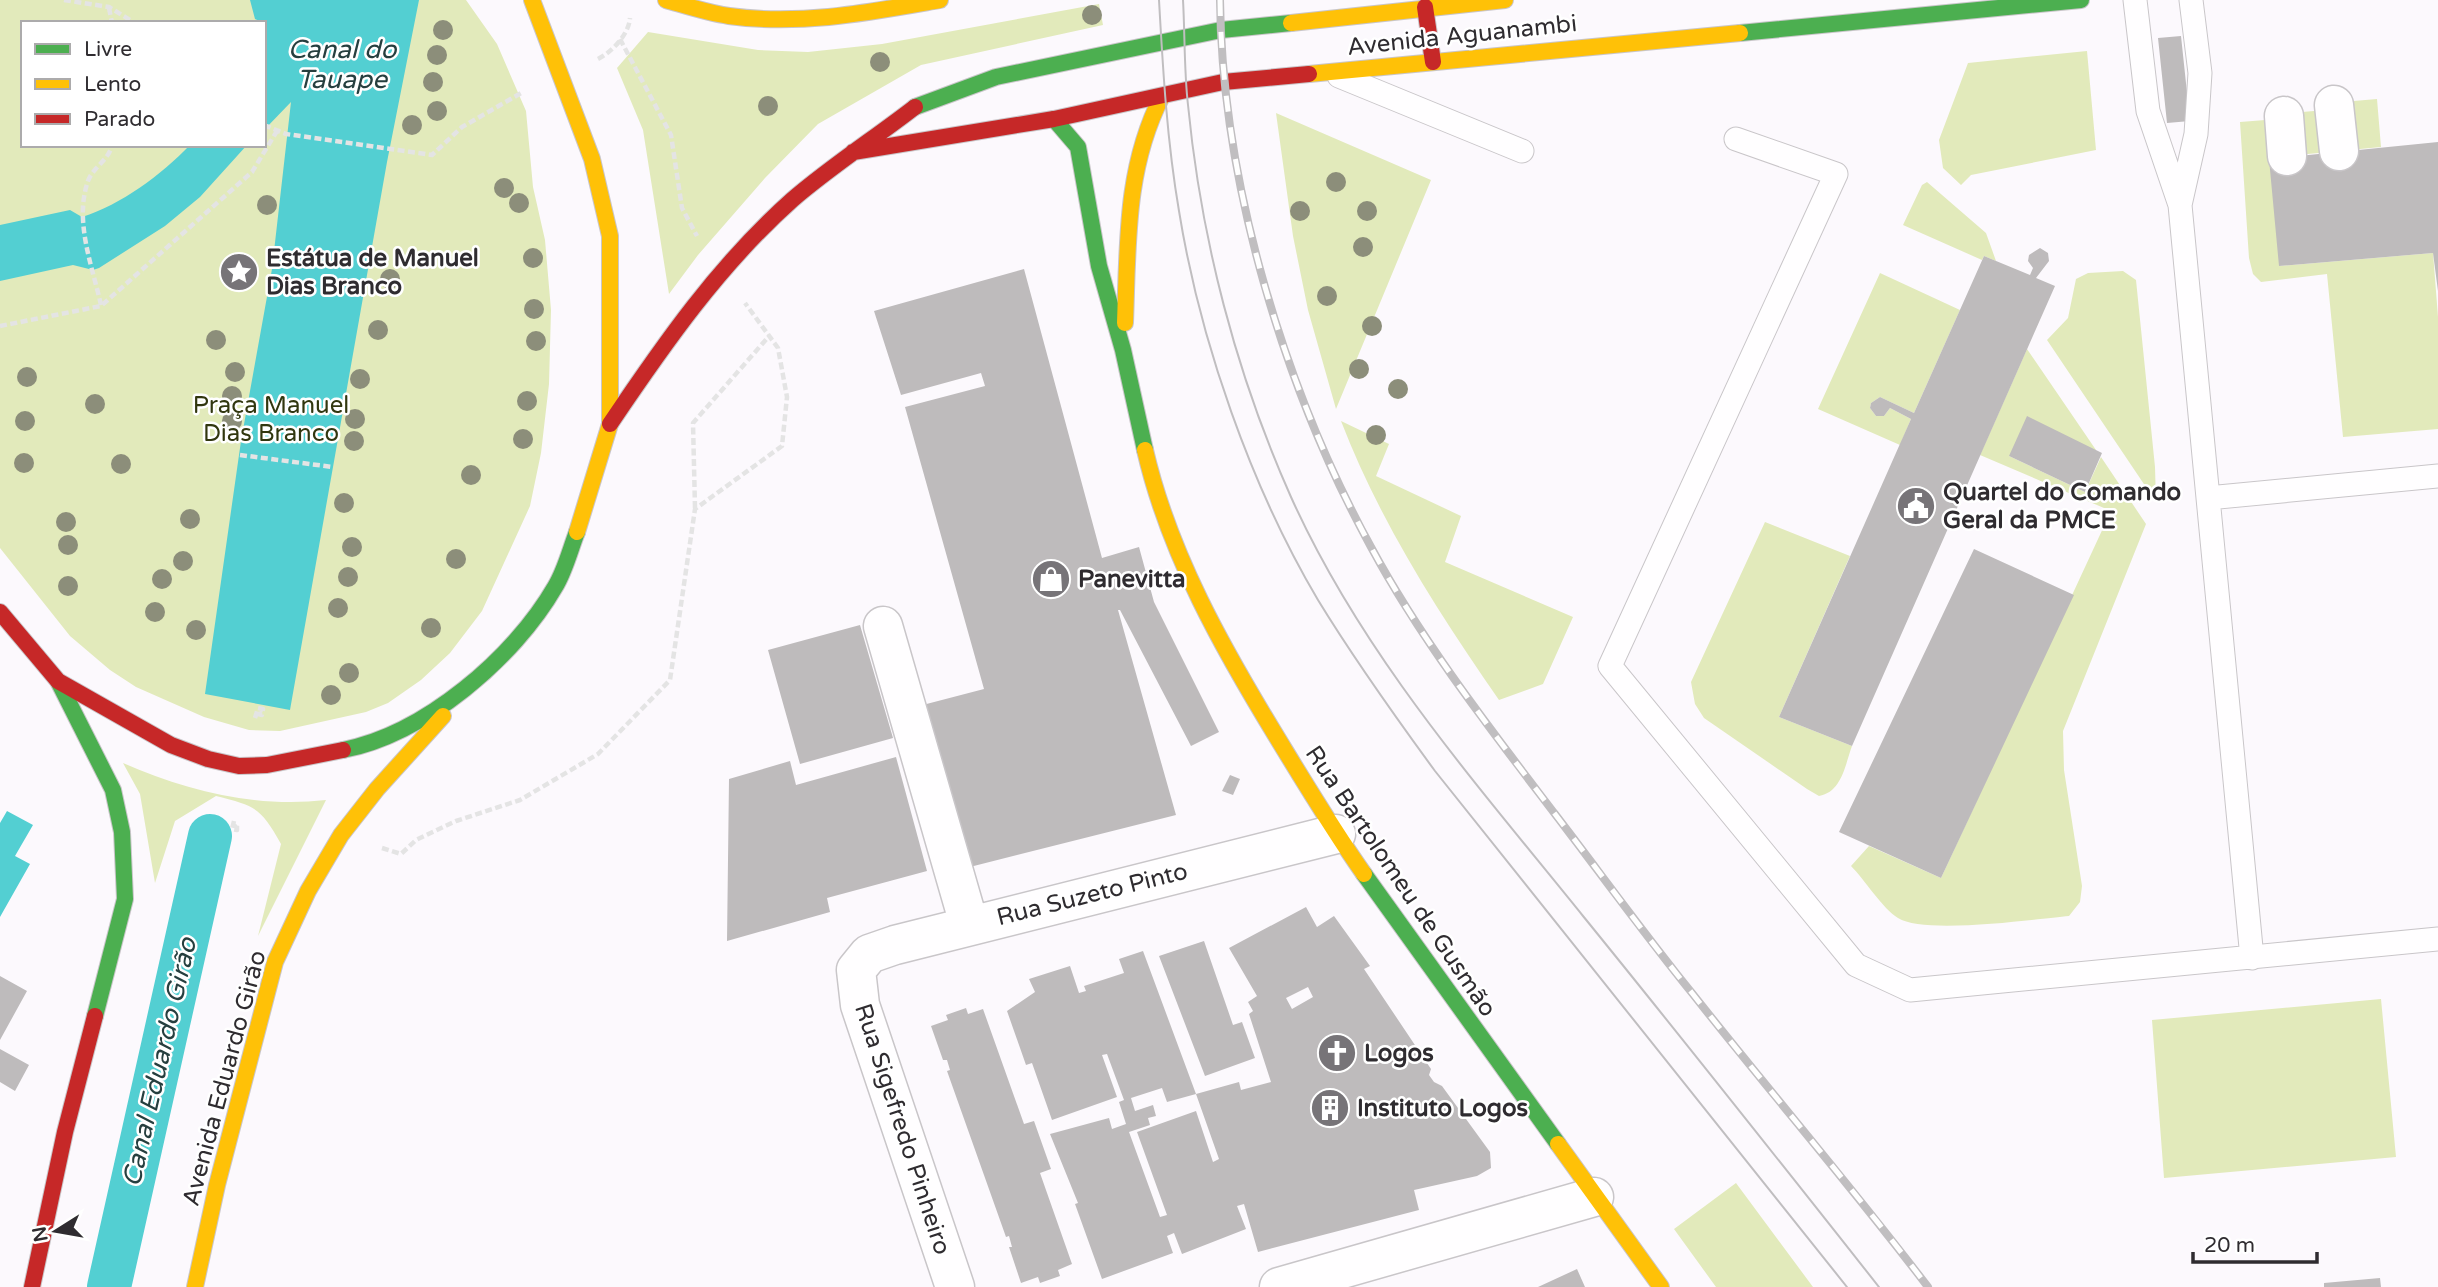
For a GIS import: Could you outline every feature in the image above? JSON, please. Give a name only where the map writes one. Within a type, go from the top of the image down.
[{"type":"main road","points":[[58,681],[171,745],[208,759],[239,766],[267,765],[355,748],[400,729],[467,690],[516,641],[556,586],[581,522],[610,424],[610,236],[592,159],[532,0]]},
{"type":"main road","points":[[666,0],[732,17],[791,21],[848,16],[940,0]]},
{"type":"main road","name":"Avenida Aguanambi","points":[[610,424],[668,337],[721,271],[792,200],[918,104],[996,78],[1221,30],[1505,0]]},
{"type":"main road","name":"Avenida Aguanambi","points":[[853,152],[1054,119],[1223,82],[1803,24],[2081,0]]},
{"type":"main road","points":[[1425,7],[1433,62]]},
{"type":"main road","name":"Rua Bartolomeu de Gusmão","points":[[1123,350],[1134,166],[1150,116],[1162,96]]},
{"type":"main road","name":"Rua Bartolomeu de Gusmão","points":[[1054,119],[1079,147],[1099,266],[1123,350],[1148,462],[1179,551],[1219,642],[1336,834],[1661,1287]]},
{"type":"main road","points":[[0,612],[58,681],[113,790],[122,832],[125,899],[65,1132],[32,1287]]},
{"type":"main road","name":"Avenida Eduardo Girão","points":[[195,1287],[275,962],[308,891],[341,835],[377,789],[467,690]]},
{"type":"street","points":[[2334,105],[2339,151]]},
{"type":"street","points":[[2284,116],[2287,156]]},
{"type":"street","points":[[883,626],[969,924]]},
{"type":"street","name":"Rua Suzeto Pinto","points":[[856,970],[869,954],[969,924],[1336,834]]},
{"type":"street","name":"Rua Sigefredo Pinheiro","points":[[856,970],[860,1005],[955,1287]]},
{"type":"street","points":[[1279,1287],[1594,1197]]},
{"type":"lane","points":[[2134,0],[2148,111],[2180,205],[2252,958]]},
{"type":"lane","points":[[2180,205],[2196,134],[2200,73],[2191,0]]},
{"type":"lane","points":[[1326,71],[1522,151]]},
{"type":"lane","points":[[1736,139],[1836,174],[1610,666],[1856,965],[1910,990],[2438,939]]},
{"type":"lane","points":[[2208,498],[2438,476]]},
{"type":"path","points":[[64,0],[109,7],[132,21]]},
{"type":"path","points":[[109,7],[112,21]]},
{"type":"path","points":[[620,39],[671,135],[682,208],[702,243]]},
{"type":"path","points":[[266,126],[286,134],[432,155],[462,127],[519,94]]},
{"type":"path","points":[[0,326],[101,306],[251,172],[277,131]]},
{"type":"path","points":[[101,306],[82,218],[89,179],[111,152],[112,147]]},
{"type":"path","points":[[695,509],[782,446],[787,397],[778,348],[741,298]]},
{"type":"path","points":[[341,835],[401,855],[416,840],[456,821],[520,800],[598,754],[670,680],[695,509],[693,423],[770,335]]},
{"type":"path","points":[[240,455],[333,467]]},
{"type":"path","points":[[256,719],[258,708],[263,709],[262,715],[258,714],[259,710],[261,713]]},
{"type":"path","points":[[234,821],[232,829],[237,830],[237,825],[234,825],[236,827]]},
{"type":"green space","name":"Praça Manuel Dias Branco","points":[[0,0],[466,0],[497,44],[526,111],[533,187],[545,240],[551,310],[549,384],[541,453],[530,506],[482,611],[450,653],[421,680],[388,703],[366,712],[280,731],[249,730],[204,717],[136,687],[110,670],[70,636],[0,548]]},
{"type":"green space","points":[[1099,4],[1103,25],[921,65],[818,124],[765,178],[698,255],[669,294],[643,130],[617,68],[648,32],[758,50],[808,52],[882,44]]},
{"type":"green space","points":[[2087,51],[2096,150],[1971,175],[1961,185],[1943,168],[1939,140],[1968,63]]},
{"type":"green space","points":[[2377,99],[2381,147],[2287,156],[2279,266],[2433,253],[2438,317],[2438,429],[2343,437],[2327,274],[2261,282],[2253,274],[2249,258],[2240,122],[2278,119],[2290,113],[2326,110],[2342,102]]},
{"type":"green space","points":[[1276,113],[1431,180],[1336,409],[1308,310],[1293,236]]},
{"type":"green space","points":[[1927,182],[1986,233],[1996,261],[1984,256],[1982,260],[1903,225],[1922,185]]},
{"type":"green space","points":[[2123,271],[2136,280],[2155,467],[2156,502],[2047,340],[2068,318],[2076,279],[2088,273]]},
{"type":"green space","points":[[1880,273],[1960,310],[1914,413],[1880,397],[1871,403],[1870,408],[1876,416],[1884,416],[1890,408],[1911,419],[1900,445],[1818,409]]},
{"type":"green space","points":[[2027,349],[2096,450],[2009,456],[2085,492],[2101,457],[2146,524],[2063,731],[2064,770],[2082,886],[2080,902],[2069,916],[1980,925],[1911,923],[1892,914],[1851,866],[1869,846],[1941,878],[2111,511],[1980,455]]},
{"type":"green space","points":[[1341,421],[1389,444],[1376,476],[1461,516],[1445,562],[1573,617],[1543,684],[1499,700],[1454,633],[1392,530]]},
{"type":"green space","points":[[1765,522],[1850,556],[1779,717],[1852,746],[1838,783],[1833,789],[1819,796],[1704,718],[1695,704],[1691,682]]},
{"type":"green space","points":[[123,763],[172,782],[222,795],[274,802],[326,800],[258,936],[281,844],[268,823],[249,806],[216,796],[175,821],[155,883],[140,794]]},
{"type":"green space","points":[[2381,999],[2396,1157],[2164,1178],[2152,1020]]},
{"type":"green space","points":[[1736,1183],[1813,1287],[1716,1287],[1674,1229]]},
{"type":"water","name":"Canal do Tauape","points":[[250,0],[419,0],[387,162],[290,710],[205,694],[241,441],[272,269],[291,102],[266,128],[266,21],[255,19]]},
{"type":"water","name":"Canal do Tauape","points":[[188,147],[245,147],[200,197],[165,226],[99,268],[93,270],[73,265],[0,281],[0,225],[70,210],[82,217],[112,205],[166,168]]},
{"type":"water","points":[[7,811],[33,825],[15,856],[30,864],[0,917],[0,823]]},
{"type":"building","points":[[2181,36],[2190,121],[2167,123],[2158,38]]},
{"type":"building","points":[[2438,142],[2438,291],[2433,253],[2279,266],[2269,159]]},
{"type":"building","name":"Quartel do Comando Geral da PMCE","points":[[2040,248],[2048,253],[2049,261],[2036,278],[2055,286],[1852,746],[1779,717],[1911,419],[1890,408],[1884,416],[1876,416],[1870,408],[1871,403],[1880,397],[1914,413],[1984,256],[2030,275],[2033,268],[2028,261],[2029,255]]},
{"type":"building","name":"Panevitta","points":[[1024,269],[1102,558],[1139,547],[1154,602],[1219,732],[1191,746],[1118,610],[1176,815],[958,870],[915,707],[984,689],[905,407],[985,386],[981,373],[901,395],[874,311]]},
{"type":"building","points":[[2027,416],[2102,453],[2085,492],[2009,456]]},
{"type":"building","name":"Quartel do Comando Geral da PMCE","points":[[1974,549],[2074,595],[1941,878],[1839,832]]},
{"type":"building","points":[[860,625],[893,738],[800,764],[768,650]]},
{"type":"building","points":[[896,757],[927,871],[827,898],[830,912],[727,941],[729,779],[790,761],[796,785]]},
{"type":"building","points":[[1230,775],[1240,779],[1233,795],[1222,791]]},
{"type":"building","points":[[1306,907],[1317,927],[1334,916],[1370,966],[1364,969],[1431,1069],[1429,1075],[1434,1082],[1442,1086],[1490,1152],[1491,1168],[1477,1176],[1414,1190],[1419,1210],[1258,1252],[1244,1204],[1237,1206],[1246,1229],[1182,1254],[1174,1233],[1167,1236],[1173,1253],[1102,1279],[1075,1204],[1078,1203],[1050,1134],[1109,1118],[1112,1129],[1126,1124],[1119,1102],[1124,1100],[1107,1054],[1102,1055],[1117,1097],[1052,1120],[1032,1063],[1026,1065],[1007,1011],[1035,992],[1029,979],[1070,966],[1079,993],[1086,991],[1084,986],[1124,973],[1119,959],[1143,951],[1196,1094],[1239,1082],[1241,1090],[1271,1082],[1249,1014],[1253,1011],[1248,1002],[1257,996],[1229,948]],"holes":[[[1308,987],[1313,997],[1292,1009],[1286,998]],[[1162,1088],[1167,1102],[1196,1094],[1219,1159],[1213,1162],[1196,1111],[1137,1132],[1167,1215],[1160,1217],[1129,1132],[1150,1125],[1148,1118],[1156,1116],[1153,1105],[1135,1111],[1131,1098]]]},
{"type":"building","points":[[1204,941],[1233,1025],[1242,1022],[1255,1058],[1205,1076],[1159,956]]},
{"type":"building","points":[[0,976],[27,991],[0,1040]]},
{"type":"building","points":[[966,1008],[968,1014],[983,1009],[1024,1124],[1034,1121],[1051,1169],[1040,1173],[1072,1264],[1058,1270],[1060,1276],[1040,1283],[1038,1277],[1021,1283],[1009,1247],[1012,1247],[1009,1236],[1006,1237],[947,1071],[950,1070],[947,1060],[943,1060],[931,1026],[948,1020],[946,1015]]},
{"type":"building","points":[[0,1049],[29,1065],[15,1091],[0,1082]]},
{"type":"building","points":[[1577,1269],[1585,1287],[1538,1287]]},
{"type":"building","points":[[2380,1278],[2381,1287],[2324,1287],[2324,1283]]},
{"type":"waterway","name":"Canal Eduardo Girão","points":[[109,1287],[210,836]]},
{"type":"tram line","points":[[1159,0],[1171,158],[1188,260],[1200,311],[1231,412],[1250,462],[1294,556],[1346,644],[1435,771],[1847,1287]]},
{"type":"tram line","points":[[1183,0],[1187,92],[1194,155],[1224,305],[1271,450],[1320,555],[1386,664],[1462,767],[1879,1287]]},
{"type":"railway","points":[[1220,0],[1223,69],[1232,140],[1264,282],[1311,420],[1371,547],[1434,650],[1506,750],[1675,971],[1928,1287]]},
{"type":"traffic: fast","points":[[1740,33],[2081,0]]},
{"type":"traffic: fast","points":[[915,107],[996,77],[1221,30],[1291,23]]},
{"type":"traffic: fast","points":[[1054,119],[1078,147],[1099,266],[1123,350],[1145,450]]},
{"type":"traffic: fast","points":[[343,750],[405,728],[435,710],[492,666],[537,614],[555,587],[577,532]]},
{"type":"traffic: fast","points":[[58,681],[113,790],[122,832],[125,899],[95,1016]]},
{"type":"traffic: fast","points":[[1364,874],[1558,1144]]},
{"type":"traffic: slow","points":[[532,0],[592,159],[610,236],[610,424],[577,532]]},
{"type":"traffic: slow","points":[[666,0],[721,15],[756,19],[835,16],[940,0]]},
{"type":"traffic: slow","points":[[1291,23],[1505,0]]},
{"type":"traffic: slow","points":[[1309,74],[1740,33]]},
{"type":"traffic: slow","points":[[1125,323],[1128,235],[1135,179],[1150,123],[1162,96]]},
{"type":"traffic: slow","points":[[1145,450],[1168,526],[1218,635],[1257,705],[1364,874]]},
{"type":"traffic: slow","points":[[195,1287],[217,1185],[275,962],[308,891],[341,835],[377,789],[443,716]]},
{"type":"traffic: slow","points":[[1558,1144],[1661,1287]]},
{"type":"traffic: jam","points":[[1425,7],[1433,62]]},
{"type":"traffic: jam","points":[[853,152],[1054,119],[1223,82],[1309,74]]},
{"type":"traffic: jam","points":[[610,424],[694,306],[765,225],[822,176],[915,107]]},
{"type":"traffic: jam","points":[[0,612],[58,681],[171,745],[208,759],[239,766],[267,765],[343,750]]},
{"type":"traffic: jam","points":[[32,1287],[65,1132],[95,1016]]},
{"type":"place","name":"Estátua de Manuel Dias Branco","points":[[239,272]]},
{"type":"place","name":"Quartel do Comando Geral da PMCE","points":[[1916,506]]},
{"type":"place","name":"Panevitta","points":[[1051,579]]},
{"type":"place","name":"Logos","points":[[1337,1053]]},
{"type":"place","name":"Instituto Logos","points":[[1330,1108]]}]
